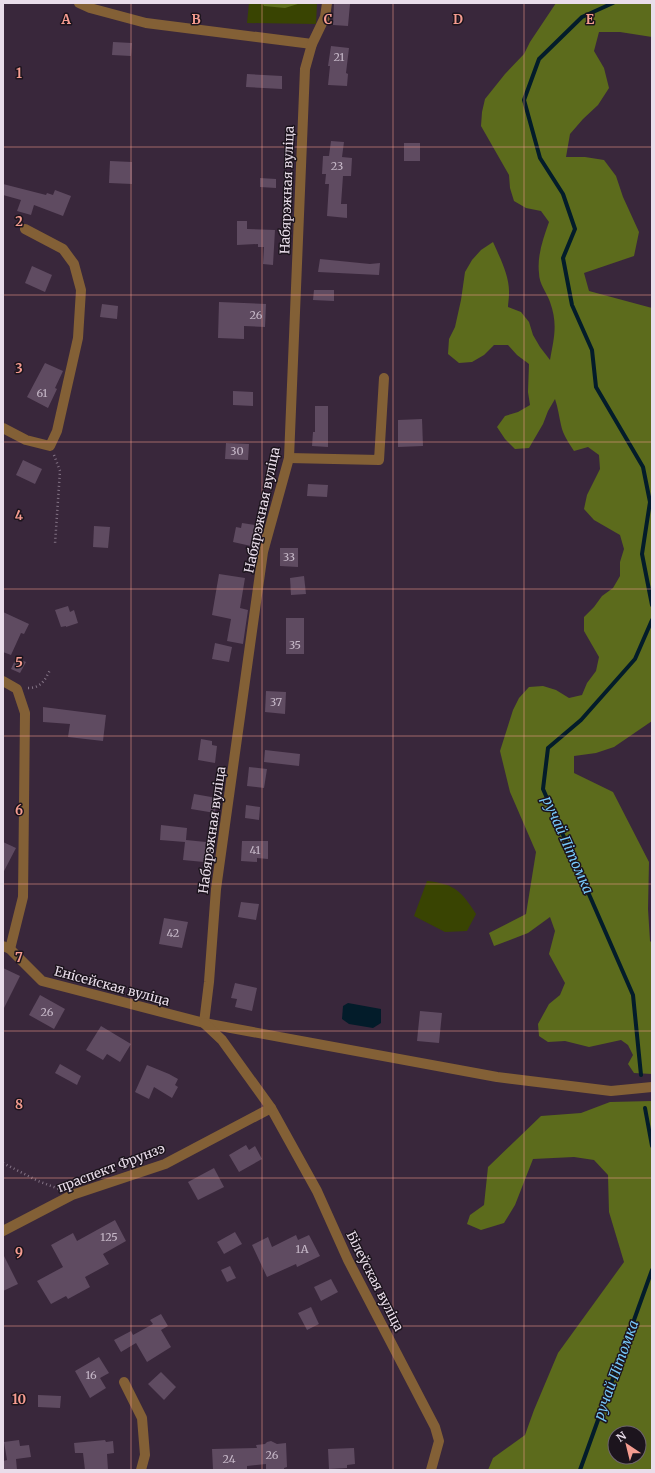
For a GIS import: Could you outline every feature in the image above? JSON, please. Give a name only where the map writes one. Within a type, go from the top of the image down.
[{"type":"street","points":[[80,3],[90,8],[146,22],[312,44]]},
{"type":"street","name":"Набярэжная вуліца","points":[[204,1023],[209,982],[216,889],[263,552],[289,458],[305,69],[312,44],[325,17],[327,3]]},
{"type":"street","points":[[3,428],[26,440],[50,446],[57,430],[78,338],[81,290],[74,264],[63,250],[26,229]]},
{"type":"street","points":[[289,458],[379,460],[384,378]]},
{"type":"street","points":[[3,681],[17,689],[25,713],[23,897],[6,948]]},
{"type":"street","name":"Енісейская вуліца","points":[[6,948],[42,980],[204,1023],[497,1077],[611,1091],[652,1087]]},
{"type":"street","name":"Білеўская вуліца","points":[[204,1023],[222,1040],[270,1108],[317,1192],[348,1260],[435,1427],[439,1441],[431,1470]]},
{"type":"street","name":"праспект Фрунзэ","points":[[3,1230],[72,1195],[165,1164],[270,1108]]},
{"type":"street","points":[[124,1382],[142,1418],[145,1455],[141,1470]]},
{"type":"path","points":[[50,446],[60,470],[55,544]]},
{"type":"path","points":[[17,689],[33,688],[43,684],[50,670]]},
{"type":"path","points":[[3,1163],[38,1181],[72,1195]]},
{"type":"green space","points":[[249,3],[317,3],[316,24],[247,23]]},
{"type":"green space","points":[[262,3],[301,3],[285,8],[264,6]]},
{"type":"green space","points":[[556,3],[652,3],[652,37],[620,32],[599,32],[594,51],[604,68],[609,88],[598,105],[570,134],[566,157],[585,157],[604,160],[616,176],[623,197],[639,232],[634,256],[584,273],[589,291],[652,308],[652,721],[614,747],[596,753],[574,756],[574,773],[613,792],[649,862],[648,909],[650,941],[652,943],[652,1074],[634,1073],[628,1064],[633,1055],[628,1045],[621,1040],[589,1047],[565,1041],[548,1042],[539,1036],[538,1024],[549,1004],[560,995],[565,983],[549,954],[555,931],[550,917],[528,933],[494,946],[489,933],[526,914],[536,852],[510,792],[500,751],[513,710],[519,698],[529,687],[543,686],[556,690],[569,698],[582,695],[587,683],[596,671],[599,657],[584,631],[584,617],[602,596],[613,588],[620,576],[620,562],[624,549],[620,535],[594,520],[584,509],[587,495],[600,469],[599,455],[588,447],[574,451],[563,432],[555,399],[529,448],[515,449],[505,439],[497,427],[505,416],[518,412],[530,405],[528,392],[529,364],[517,355],[508,345],[494,345],[484,355],[472,362],[459,363],[448,354],[449,339],[455,327],[465,272],[472,260],[481,250],[493,242],[508,281],[508,307],[521,312],[529,322],[533,335],[550,360],[555,324],[550,302],[539,277],[541,248],[549,222],[541,211],[526,208],[514,201],[510,188],[509,175],[481,126],[485,99],[505,74],[524,54],[530,42]]},
{"type":"green space","points":[[427,881],[437,882],[451,887],[461,894],[466,900],[476,914],[467,931],[445,932],[414,916]]},
{"type":"green space","points":[[652,1101],[652,1470],[488,1470],[493,1458],[525,1435],[558,1353],[624,1262],[609,1212],[608,1175],[594,1160],[574,1157],[533,1159],[515,1205],[504,1223],[481,1230],[467,1224],[470,1215],[484,1205],[488,1167],[541,1116],[581,1113],[610,1102]]},
{"type":"water","points":[[348,1003],[381,1009],[381,1023],[373,1028],[349,1024],[342,1019],[343,1006]]},
{"type":"building","points":[[334,3],[350,4],[348,26],[333,25]]},
{"type":"building","points":[[113,42],[132,43],[131,56],[112,55]]},
{"type":"building","points":[[331,46],[349,48],[346,73],[348,74],[347,86],[328,85],[330,66],[328,66]]},
{"type":"building","points":[[247,74],[282,76],[282,89],[246,87]]},
{"type":"building","points":[[331,141],[344,142],[342,157],[352,158],[351,176],[343,176],[341,204],[347,204],[347,218],[327,216],[329,184],[325,184],[326,174],[322,174],[323,156],[329,156]]},
{"type":"building","points":[[404,143],[420,143],[420,161],[404,161]]},
{"type":"building","points":[[110,161],[132,162],[132,184],[109,183]]},
{"type":"building","points":[[260,178],[276,179],[276,188],[260,187]]},
{"type":"building","points":[[3,184],[46,195],[47,193],[53,195],[55,190],[71,196],[63,216],[34,205],[31,215],[17,211],[21,200],[3,195]]},
{"type":"building","points":[[237,221],[247,221],[247,229],[275,230],[273,265],[263,264],[264,247],[258,247],[258,244],[237,245]]},
{"type":"building","points":[[320,259],[370,264],[380,263],[379,275],[318,272]]},
{"type":"building","points":[[32,266],[52,275],[45,292],[25,283]]},
{"type":"building","points":[[314,290],[334,290],[334,301],[313,300]]},
{"type":"building","points":[[219,302],[266,304],[265,327],[244,326],[244,339],[218,338]]},
{"type":"building","points":[[102,304],[118,306],[117,319],[100,317]]},
{"type":"building","points":[[45,363],[63,371],[55,388],[57,389],[48,408],[27,397]]},
{"type":"building","points":[[233,391],[253,392],[253,406],[233,405]]},
{"type":"building","points":[[315,406],[328,406],[328,447],[312,446],[313,432],[315,432]]},
{"type":"building","points":[[422,419],[423,446],[398,447],[398,420]]},
{"type":"building","points":[[226,443],[249,444],[248,460],[225,459]]},
{"type":"building","points":[[23,460],[42,469],[35,484],[16,475]]},
{"type":"building","points":[[308,484],[328,485],[327,497],[307,496]]},
{"type":"building","points":[[242,523],[255,525],[251,546],[233,542],[236,527],[241,528]]},
{"type":"building","points":[[94,526],[110,527],[108,548],[93,547]]},
{"type":"building","points":[[280,548],[298,548],[298,567],[280,566]]},
{"type":"building","points":[[219,574],[245,578],[240,608],[248,610],[243,644],[227,641],[231,619],[212,615]]},
{"type":"building","points":[[304,576],[306,594],[291,595],[290,578]]},
{"type":"building","points":[[68,606],[70,612],[74,610],[78,623],[61,627],[55,610]]},
{"type":"building","points":[[3,612],[29,624],[24,634],[21,633],[11,655],[3,652]]},
{"type":"building","points":[[286,618],[304,618],[304,654],[286,654]]},
{"type":"building","points":[[215,643],[232,647],[229,662],[212,659]]},
{"type":"building","points":[[16,658],[26,662],[20,673],[11,669]]},
{"type":"building","points":[[266,691],[286,692],[285,714],[265,712]]},
{"type":"building","points":[[43,707],[106,715],[103,741],[68,737],[70,724],[43,722]]},
{"type":"building","points":[[201,739],[212,741],[212,745],[217,746],[215,763],[198,760]]},
{"type":"building","points":[[265,750],[300,754],[299,766],[264,762]]},
{"type":"building","points":[[249,767],[267,769],[264,788],[247,786]]},
{"type":"building","points":[[194,794],[217,798],[215,813],[191,809]]},
{"type":"building","points":[[246,805],[260,807],[259,820],[245,818]]},
{"type":"building","points":[[161,825],[187,828],[186,840],[206,842],[204,862],[183,860],[185,842],[160,840]]},
{"type":"building","points":[[242,841],[268,841],[268,859],[257,858],[257,862],[241,861]]},
{"type":"building","points":[[3,842],[16,848],[3,873]]},
{"type":"building","points":[[241,902],[259,904],[256,920],[238,917]]},
{"type":"building","points":[[164,918],[188,922],[182,948],[159,944]]},
{"type":"building","points":[[3,968],[20,976],[3,1010]]},
{"type":"building","points":[[235,983],[257,988],[252,1011],[235,1007],[237,999],[231,998]]},
{"type":"building","points":[[40,995],[65,1009],[54,1029],[29,1015]]},
{"type":"building","points":[[420,1011],[442,1013],[439,1043],[417,1041]]},
{"type":"building","points":[[101,1026],[131,1044],[120,1062],[107,1054],[103,1060],[86,1050]]},
{"type":"building","points":[[60,1064],[81,1076],[77,1085],[55,1073]]},
{"type":"building","points":[[147,1065],[178,1079],[175,1085],[178,1087],[172,1098],[154,1087],[149,1099],[135,1092]]},
{"type":"building","points":[[246,1145],[249,1150],[255,1146],[262,1159],[239,1172],[229,1155]]},
{"type":"building","points":[[214,1168],[224,1187],[198,1200],[188,1182]]},
{"type":"building","points":[[115,1220],[126,1241],[103,1254],[109,1264],[85,1277],[90,1287],[68,1299],[66,1296],[51,1304],[37,1281],[63,1267],[51,1245],[73,1233],[77,1241]]},
{"type":"building","points":[[235,1232],[242,1244],[224,1254],[217,1242]]},
{"type":"building","points":[[296,1235],[298,1240],[309,1235],[320,1256],[297,1267],[296,1264],[267,1277],[252,1245],[268,1237],[272,1247]]},
{"type":"building","points":[[3,1254],[18,1284],[3,1291]]},
{"type":"building","points":[[230,1266],[236,1278],[227,1282],[221,1270]]},
{"type":"building","points":[[331,1279],[338,1292],[321,1301],[314,1287]]},
{"type":"building","points":[[311,1307],[319,1324],[307,1330],[298,1313]]},
{"type":"building","points":[[161,1314],[168,1326],[161,1330],[171,1347],[147,1362],[136,1343],[121,1352],[114,1340],[131,1331],[133,1335],[153,1324],[150,1320]]},
{"type":"building","points":[[99,1357],[109,1373],[100,1378],[106,1388],[90,1398],[75,1371]]},
{"type":"building","points":[[161,1372],[176,1387],[164,1400],[148,1384]]},
{"type":"building","points":[[38,1395],[61,1396],[60,1408],[38,1407]]},
{"type":"building","points":[[19,1440],[20,1446],[29,1445],[31,1457],[16,1459],[17,1470],[3,1470],[3,1461],[7,1460],[4,1442]]},
{"type":"building","points":[[105,1440],[106,1442],[113,1441],[114,1453],[107,1454],[108,1470],[85,1470],[83,1453],[75,1453],[74,1443]]},
{"type":"building","points":[[271,1441],[277,1444],[286,1443],[287,1467],[284,1469],[266,1470],[266,1464],[247,1466],[247,1470],[213,1470],[212,1449],[257,1448],[256,1445],[265,1444]]},
{"type":"building","points":[[354,1448],[355,1464],[347,1465],[347,1468],[329,1469],[328,1449]]},
{"type":"waterway","name":"ручай Пітомка","points":[[613,3],[582,17],[539,59],[524,100],[540,158],[563,194],[575,229],[563,258],[572,305],[592,350],[596,387],[643,467],[650,502],[642,554],[652,605]]},
{"type":"waterway","name":"ручай Пітомка","points":[[641,1075],[633,995],[543,789],[548,748],[581,720],[635,659],[652,620]]},
{"type":"waterway","name":"ручай Пітомка","points":[[645,1108],[652,1146]]},
{"type":"waterway","name":"ручай Пітомка","points":[[580,1470],[652,1270]]}]
